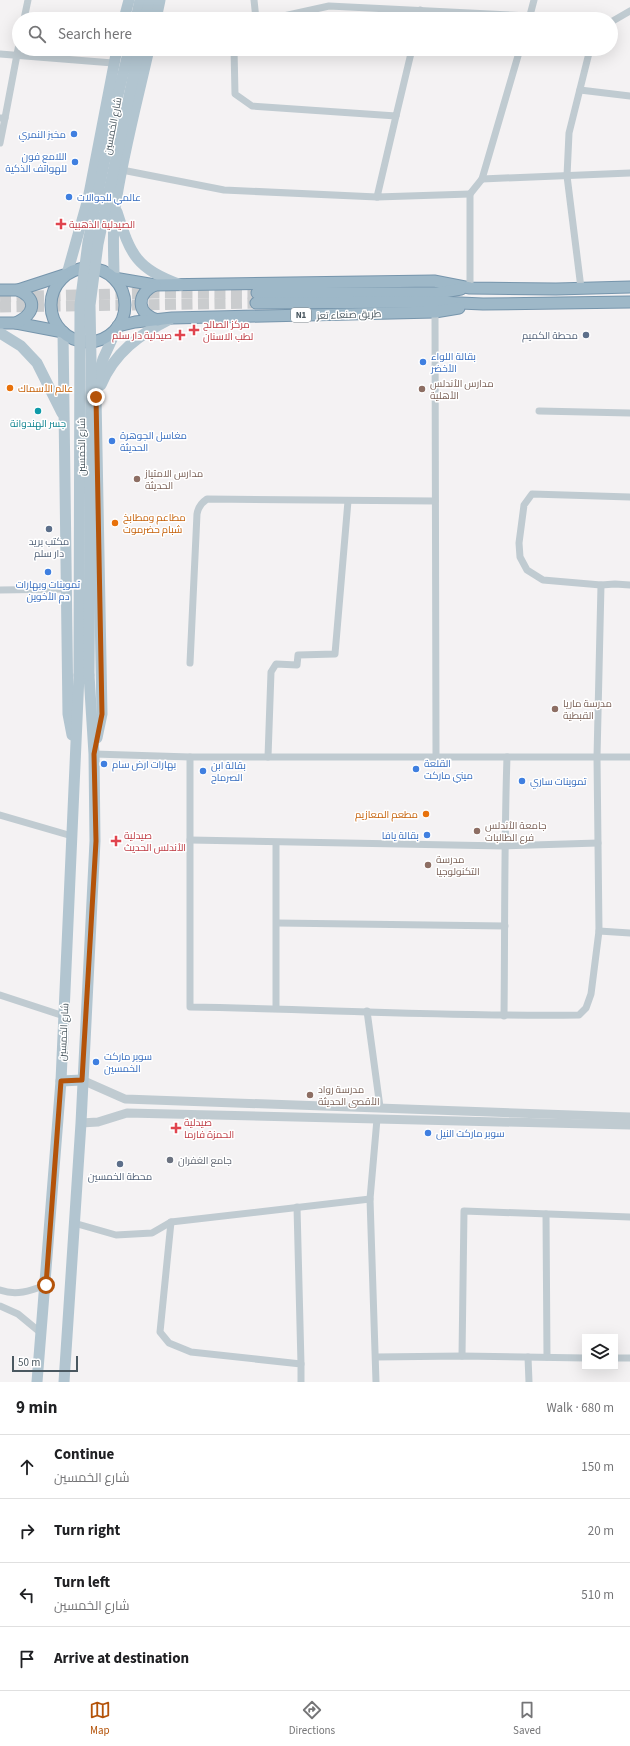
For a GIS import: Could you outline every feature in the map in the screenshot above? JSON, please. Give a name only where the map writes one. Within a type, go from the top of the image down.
[{"type":"highway","points":[[0,290],[18,290],[66,274],[76,269],[90,267],[103,270],[114,278],[122,289],[125,303],[123,317],[118,326],[106,338],[93,342],[79,341],[72,339],[56,326],[51,313],[50,299],[55,286],[66,274]]},
{"type":"highway","name":"طريق صنعاء تعز","points":[[114,278],[155,285],[434,281],[470,288]]},
{"type":"highway","points":[[155,285],[147,288],[142,295],[140,304],[146,315],[150,318],[158,320]]},
{"type":"highway","points":[[615,287],[615,302]]},
{"type":"highway","name":"طريق صنعاء تعز","points":[[630,287],[470,288],[438,293],[257,298],[483,304],[630,302]]},
{"type":"highway","points":[[16,323],[27,318],[31,310],[31,301],[26,294],[18,290]]},
{"type":"highway","name":"طريق صنعاء تعز","points":[[118,326],[172,318],[435,312],[483,304]]},
{"type":"highway","points":[[0,323],[16,323],[63,332]]},
{"type":"main road","points":[[126,12],[129,0]]},
{"type":"main road","points":[[137,12],[140,0]]},
{"type":"main road","points":[[147,12],[150,0]]},
{"type":"main road","points":[[157,12],[160,0]]},
{"type":"main road","points":[[66,274],[88,199],[115,56]]},
{"type":"main road","name":"شارع الخمسين","points":[[64,1382],[81,1123],[82,1080],[96,841],[94,754],[84,675],[80,305],[88,242],[127,56]]},
{"type":"main road","points":[[114,278],[113,236],[115,208],[146,56]]},
{"type":"main road","name":"شارع الخمسين","points":[[37,1382],[46,1285],[61,1081],[76,754],[84,675],[91,367],[90,306],[98,244],[146,56]]},
{"type":"main road","points":[[88,199],[97,208],[109,210],[115,208]]},
{"type":"main road","points":[[115,208],[128,245],[139,261],[159,276],[182,285]]},
{"type":"main road","points":[[63,399],[70,392],[79,389],[88,391],[96,397],[105,374],[130,344],[172,318]]},
{"type":"main road","name":"شارع الخمسين","points":[[94,754],[102,714],[96,397],[101,366],[118,326]]},
{"type":"main road","name":"شارع الخمسين","points":[[63,332],[68,714],[76,754]]},
{"type":"main road","points":[[0,333],[21,346],[37,364],[64,416]]},
{"type":"main road","points":[[61,1081],[82,1080]]},
{"type":"street","points":[[25,12],[28,0]]},
{"type":"street","points":[[254,0],[255,12]]},
{"type":"street","points":[[530,12],[534,0]]},
{"type":"street","points":[[302,12],[329,6],[451,12]]},
{"type":"street","points":[[618,18],[630,11]]},
{"type":"street","points":[[0,54],[12,55]]},
{"type":"street","points":[[0,143],[2,118],[17,56],[113,64]]},
{"type":"street","points":[[234,56],[235,94],[252,106],[396,116]]},
{"type":"street","points":[[377,198],[410,56]]},
{"type":"street","points":[[470,288],[470,194],[482,179],[518,56]]},
{"type":"street","points":[[581,288],[567,176],[569,133],[588,56]]},
{"type":"street","points":[[580,90],[630,96]]},
{"type":"street","points":[[122,170],[224,190],[377,198],[470,194]]},
{"type":"street","points":[[482,179],[630,173]]},
{"type":"street","points":[[435,312],[436,757]]},
{"type":"street","points":[[539,411],[630,413]]},
{"type":"street","points":[[630,498],[532,494],[524,505],[520,543],[520,557],[527,570],[543,580],[601,585],[630,585]]},
{"type":"street","points":[[190,663],[197,514],[198,509],[203,502],[207,500],[435,501]]},
{"type":"street","points":[[268,757],[271,672],[276,664],[297,665],[298,655],[335,654],[348,501]]},
{"type":"street","points":[[190,757],[190,1007],[276,1008],[504,1016],[579,1015],[586,1008],[591,994],[598,931],[597,757],[601,585]]},
{"type":"street","points":[[0,590],[66,588]]},
{"type":"street","points":[[94,754],[190,757],[507,758],[630,756]]},
{"type":"street","points":[[504,1016],[504,846],[507,758]]},
{"type":"street","points":[[0,815],[72,836]]},
{"type":"street","points":[[190,840],[276,843],[504,846],[598,843]]},
{"type":"street","points":[[276,843],[276,1008]]},
{"type":"street","points":[[277,923],[505,926]]},
{"type":"street","points":[[598,931],[630,933]]},
{"type":"street","points":[[0,994],[64,1016]]},
{"type":"street","points":[[367,1011],[380,1107]]},
{"type":"street","points":[[82,1080],[125,1099],[630,1117]]},
{"type":"street","points":[[437,1120],[438,1109]]},
{"type":"street","points":[[81,1123],[98,1122],[127,1113],[630,1125]]},
{"type":"street","points":[[376,1119],[370,1199],[376,1382]]},
{"type":"street","points":[[74,1223],[116,1235],[152,1233],[171,1222],[370,1199]]},
{"type":"street","points":[[297,1207],[301,1382]]},
{"type":"street","points":[[462,1356],[464,1211],[630,1217]]},
{"type":"street","points":[[546,1214],[547,1357]]},
{"type":"street","points":[[171,1222],[160,1332],[169,1343],[191,1352],[301,1364]]},
{"type":"street","points":[[0,1290],[6,1292],[25,1293],[46,1285]]},
{"type":"street","points":[[0,1306],[18,1314],[41,1333]]},
{"type":"street","points":[[376,1357],[462,1356],[582,1358]]},
{"type":"street","points":[[528,1357],[529,1382]]},
{"type":"street","points":[[618,1358],[630,1358]]},
{"type":"tunnel","points":[[0,297],[154,293],[257,293]]},
{"type":"tunnel","points":[[0,307],[256,303]]},
{"type":"place","name":"مخبز النمري","points":[[74,134]]},
{"type":"place","name":"اللامع فون للهواتف الذكية","points":[[75,162]]},
{"type":"place","name":"عالمي للجوالات","points":[[69,197]]},
{"type":"place","name":"الصيدلية الذهبية","points":[[61,224]]},
{"type":"place","name":"مركز الصالح لطب الاسنان","points":[[194,330]]},
{"type":"place","name":"صيدلية دار سلم","points":[[180,335]]},
{"type":"place","name":"محطة الكميم","points":[[586,335]]},
{"type":"place","name":"بقالة اللواء الأخضر","points":[[423,362]]},
{"type":"place","name":"عالم الأسماك","points":[[10,388]]},
{"type":"place","name":"مدارس الأندلس الأهلية","points":[[422,389]]},
{"type":"place","name":"جسر الهندوانة","points":[[38,411]]},
{"type":"place","name":"مغاسل الجوهرة الحديثة","points":[[112,441]]},
{"type":"place","name":"مدارس الامتياز الحديثة","points":[[137,479]]},
{"type":"place","name":"مطاعم ومطابخ شبام حضرموت","points":[[115,523]]},
{"type":"place","name":"مكتب بريد دار سلم","points":[[49,529]]},
{"type":"place","name":"تموينات وبهارات دم الأخوين","points":[[48,572]]},
{"type":"place","name":"مدرسة ماريا القبطية","points":[[555,709]]},
{"type":"place","name":"بهارات ارض سام","points":[[104,764]]},
{"type":"place","name":"القلعة ميني ماركت","points":[[416,769]]},
{"type":"place","name":"بقالة ابن الصرماح","points":[[203,771]]},
{"type":"place","name":"تموينات ساري","points":[[522,781]]},
{"type":"place","name":"مطعم المعازيم","points":[[426,814]]},
{"type":"place","name":"جامعة الأندلس فرع الطالبات","points":[[477,831]]},
{"type":"place","name":"بقالة يافا","points":[[427,835]]},
{"type":"place","name":"صيدلية الأندلس الحديث","points":[[116,841]]},
{"type":"place","name":"مدرسة التكنولوجيا","points":[[428,865]]},
{"type":"place","name":"سوبر ماركت الخمسين","points":[[96,1062]]},
{"type":"place","name":"مدرسة رواد الأقصى الحديثة","points":[[310,1095]]},
{"type":"place","name":"صيدلية الحمزة فارما","points":[[176,1128]]},
{"type":"place","name":"سوبر ماركت النيل","points":[[428,1133]]},
{"type":"place","name":"جامع الغفران","points":[[170,1160]]},
{"type":"place","name":"محطة الخمسين","points":[[120,1164]]},
{"type":"route","points":[[46,1285],[61,1081],[82,1080],[96,841],[94,754],[102,714],[96,397]]}]
